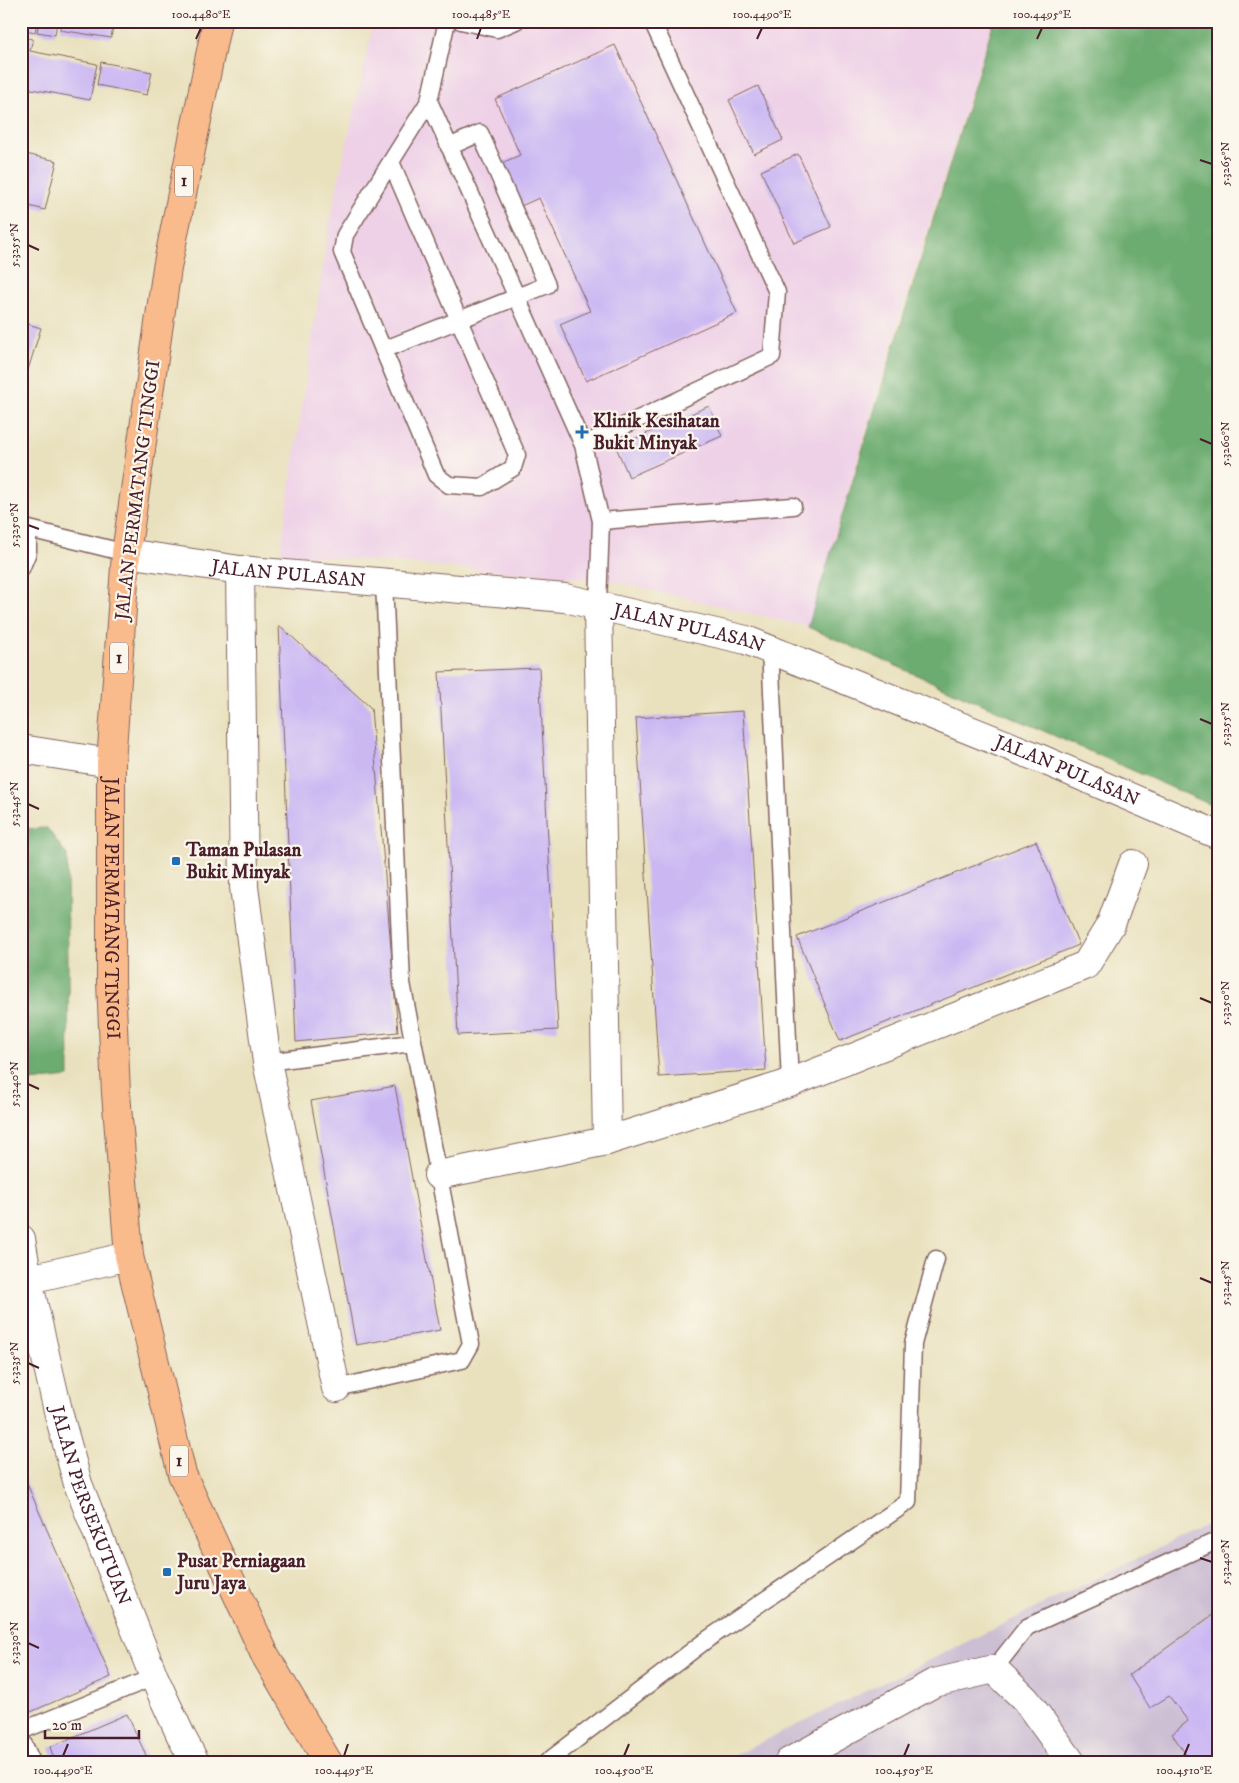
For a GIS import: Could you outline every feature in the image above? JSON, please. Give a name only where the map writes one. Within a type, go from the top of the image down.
[{"type":"highway","name":"JALAN PERMATANG TINGGI","points":[[220,23],[166,268],[126,553],[111,763],[111,982],[116,1093],[129,1256],[182,1474],[265,1655],[328,1762]]},
{"type":"street","name":"JALAN PULASAN","points":[[126,553],[240,570],[565,598],[746,640],[770,648],[1039,758],[1218,836]]},
{"type":"street","points":[[240,570],[244,887],[267,1062],[336,1388]]},
{"type":"street","points":[[598,605],[607,1141]]},
{"type":"street","points":[[21,749],[111,763]]},
{"type":"street","points":[[438,1175],[607,1141],[790,1083],[1086,965],[1111,924],[1133,864]]},
{"type":"street","name":"JALAN PERSEKUTUAN","points":[[21,1239],[24,1280],[78,1484],[154,1677],[182,1738],[196,1762]]},
{"type":"street","points":[[24,1280],[129,1256]]},
{"type":"street","points":[[796,1760],[934,1683],[994,1669],[1026,1700],[1071,1762]]},
{"type":"lane","points":[[391,162],[517,454],[513,468],[482,487],[449,485],[436,475],[342,252],[345,235],[391,162],[429,102],[447,21]]},
{"type":"lane","points":[[461,21],[497,29],[516,21]]},
{"type":"lane","points":[[583,445],[772,356],[777,292],[652,21]]},
{"type":"lane","points":[[429,102],[583,445],[602,521],[598,605]]},
{"type":"lane","points":[[383,350],[547,285],[480,134],[449,147]]},
{"type":"lane","points":[[602,521],[793,506]]},
{"type":"lane","points":[[21,569],[28,552],[25,528],[126,553]]},
{"type":"lane","points":[[336,1388],[462,1360],[471,1344],[402,983],[384,582]]},
{"type":"lane","points":[[770,648],[790,1083]]},
{"type":"lane","points":[[267,1062],[412,1043]]},
{"type":"lane","points":[[547,1762],[705,1641],[908,1502],[913,1344],[936,1259]]},
{"type":"lane","points":[[994,1669],[1027,1628],[1216,1541],[1218,1543]]},
{"type":"lane","points":[[21,1731],[154,1677]]},
{"type":"lane","points":[[21,1738],[32,1762]]},
{"type":"shaded area","name":"Klinik Kesihatan Bukit Minyak","points":[[374,21],[993,21],[902,310],[808,627],[613,581],[280,553],[330,219]]},
{"type":"shaded area","points":[[1218,1519],[1218,1762],[721,1762]]},
{"type":"green space","points":[[994,21],[1218,21],[1218,808],[808,627]]},
{"type":"green space","points":[[47,828],[67,855],[69,1077],[21,1082],[21,829]]},
{"type":"building","points":[[21,21],[37,21],[35,32],[21,30]]},
{"type":"building","points":[[39,21],[57,21],[55,35],[37,32]]},
{"type":"building","points":[[61,21],[114,21],[111,38],[60,30]]},
{"type":"building","points":[[21,37],[33,39],[30,51],[97,64],[90,100],[21,87]]},
{"type":"building","points":[[615,45],[737,313],[586,381],[560,324],[590,311],[539,198],[514,209],[495,166],[520,155],[495,99]]},
{"type":"building","points":[[101,62],[152,72],[147,95],[97,85]]},
{"type":"building","points":[[758,86],[783,140],[754,154],[729,100]]},
{"type":"building","points":[[21,153],[57,161],[45,210],[21,204]]},
{"type":"building","points":[[798,154],[831,227],[794,243],[761,171]]},
{"type":"building","points":[[21,322],[41,328],[22,389],[21,389]]},
{"type":"building","points":[[709,406],[722,436],[629,477],[616,447]]},
{"type":"building","points":[[279,625],[371,708],[398,1032],[296,1042]]},
{"type":"building","points":[[539,668],[558,1030],[458,1035],[439,672]]},
{"type":"building","points":[[743,711],[766,1070],[659,1077],[636,718]]},
{"type":"building","points":[[1036,841],[1079,945],[840,1041],[797,937]]},
{"type":"building","points":[[395,1086],[440,1330],[356,1345],[311,1101]]},
{"type":"building","points":[[21,1470],[111,1677],[26,1714],[21,1701]]},
{"type":"building","points":[[1218,1611],[1218,1751],[1203,1762],[1191,1762],[1172,1734],[1188,1721],[1169,1696],[1150,1708],[1129,1675]]},
{"type":"building","points":[[127,1714],[149,1762],[55,1762],[50,1747]]},
{"type":"place","name":"Klinik Kesihatan Bukit Minyak","points":[[582,432]]},
{"type":"place","name":"Taman Pulasan Bukit Minyak","points":[[176,861]]},
{"type":"place","name":"Pusat Perniagaan Juru Jaya","points":[[167,1572]]}]
